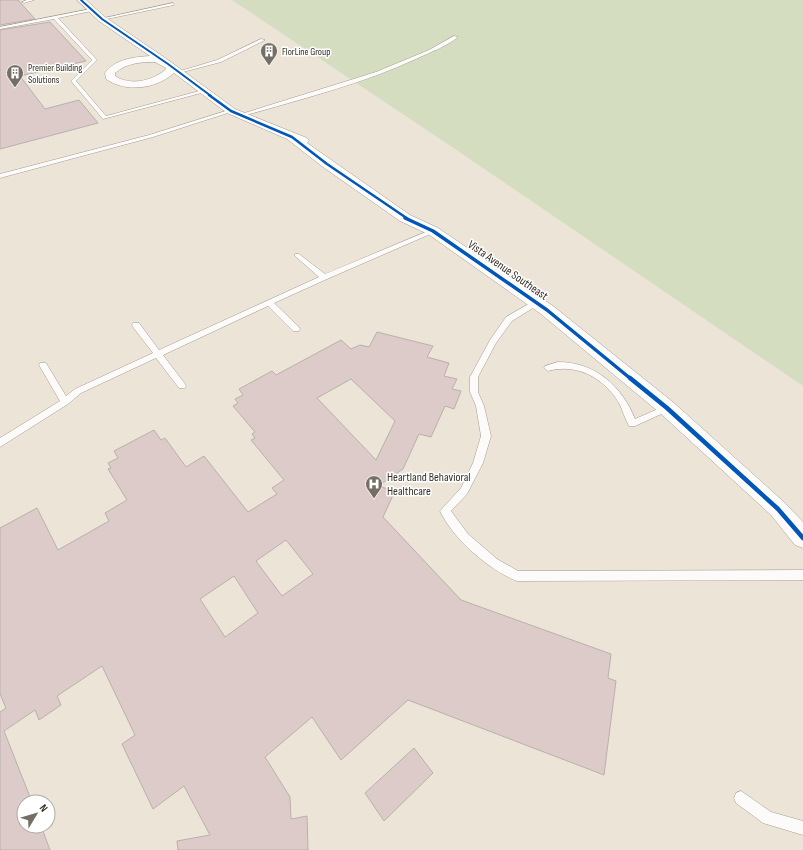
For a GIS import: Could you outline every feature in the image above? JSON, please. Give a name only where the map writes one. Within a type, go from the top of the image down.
[{"type":"street","name":"Vista Avenue Southeast","points":[[81,0],[102,19],[236,113],[292,137],[327,164],[405,218],[433,231],[537,303],[667,408],[778,509],[803,538]]},
{"type":"street","name":"Vista Avenue Southeast","points":[[155,60],[168,64],[171,67],[170,71],[166,75],[150,82],[129,84],[120,83],[110,77],[110,73],[113,69],[126,62],[155,60]]},
{"type":"lane","points":[[24,2],[32,0]]},
{"type":"lane","points":[[102,19],[173,4]]},
{"type":"lane","points":[[0,28],[91,10]]},
{"type":"lane","points":[[55,17],[96,60],[73,81],[105,118],[204,91]]},
{"type":"lane","points":[[0,176],[374,76],[435,49],[456,37]]},
{"type":"lane","points":[[179,72],[219,61],[263,40]]},
{"type":"lane","points":[[0,443],[65,402],[78,391],[324,277],[433,231]]},
{"type":"lane","points":[[297,255],[324,277]]},
{"type":"lane","points":[[269,302],[296,329]]},
{"type":"lane","points":[[537,303],[509,319],[493,342],[474,377],[474,392],[480,406],[486,436],[478,462],[464,491],[445,511],[464,537],[493,562],[516,576],[803,575]]},
{"type":"lane","points":[[136,325],[182,386]]},
{"type":"lane","points":[[43,365],[65,402]]},
{"type":"lane","points":[[548,368],[561,365],[582,367],[613,391],[622,401],[632,424],[667,408]]},
{"type":"lane","points":[[741,798],[768,818],[803,828]]},
{"type":"green space","points":[[232,0],[803,0],[803,386],[461,153]]},
{"type":"building","points":[[0,0],[18,0],[35,19],[0,25]]},
{"type":"building","name":"Premier Building Solutions","points":[[50,22],[86,61],[20,76],[45,109],[79,100],[98,123],[0,149],[0,30]]},
{"type":"building","points":[[377,332],[433,346],[427,357],[449,363],[444,376],[457,379],[452,389],[461,391],[454,409],[445,406],[431,437],[419,434],[403,469],[378,486],[395,491],[383,517],[461,600],[611,654],[608,678],[616,681],[604,775],[408,700],[341,760],[312,717],[265,757],[290,797],[291,819],[307,816],[308,850],[178,850],[177,841],[210,835],[184,786],[153,809],[122,744],[135,735],[102,666],[57,696],[61,705],[39,720],[35,710],[4,731],[29,794],[16,794],[16,834],[44,834],[50,850],[0,850],[0,712],[6,708],[0,694],[0,528],[37,508],[58,550],[109,521],[105,513],[127,500],[108,469],[111,468],[108,463],[118,458],[114,451],[154,430],[161,440],[165,438],[186,467],[204,456],[248,512],[277,494],[272,488],[284,480],[251,440],[255,438],[252,434],[255,432],[233,406],[238,403],[235,399],[243,395],[239,389],[272,371],[276,375],[341,340],[351,349],[360,345],[369,347]],"holes":[[[351,379],[395,421],[376,460],[317,398]],[[286,540],[313,574],[282,596],[256,561]],[[234,576],[258,613],[225,637],[200,599]]]},
{"type":"building","points":[[414,748],[433,773],[384,821],[365,793]]},
{"type":"cycle path","points":[[81,0],[102,19],[168,64],[231,111],[292,137],[327,164],[405,218],[433,231],[547,310],[667,408],[778,509],[803,538]]},
{"type":"place","name":"FlorLine Group","points":[[269,66]]},
{"type":"place","name":"Premier Building Solutions","points":[[15,88]]},
{"type":"place","name":"Heartland Behavioral Healthcare","points":[[374,499]]}]
